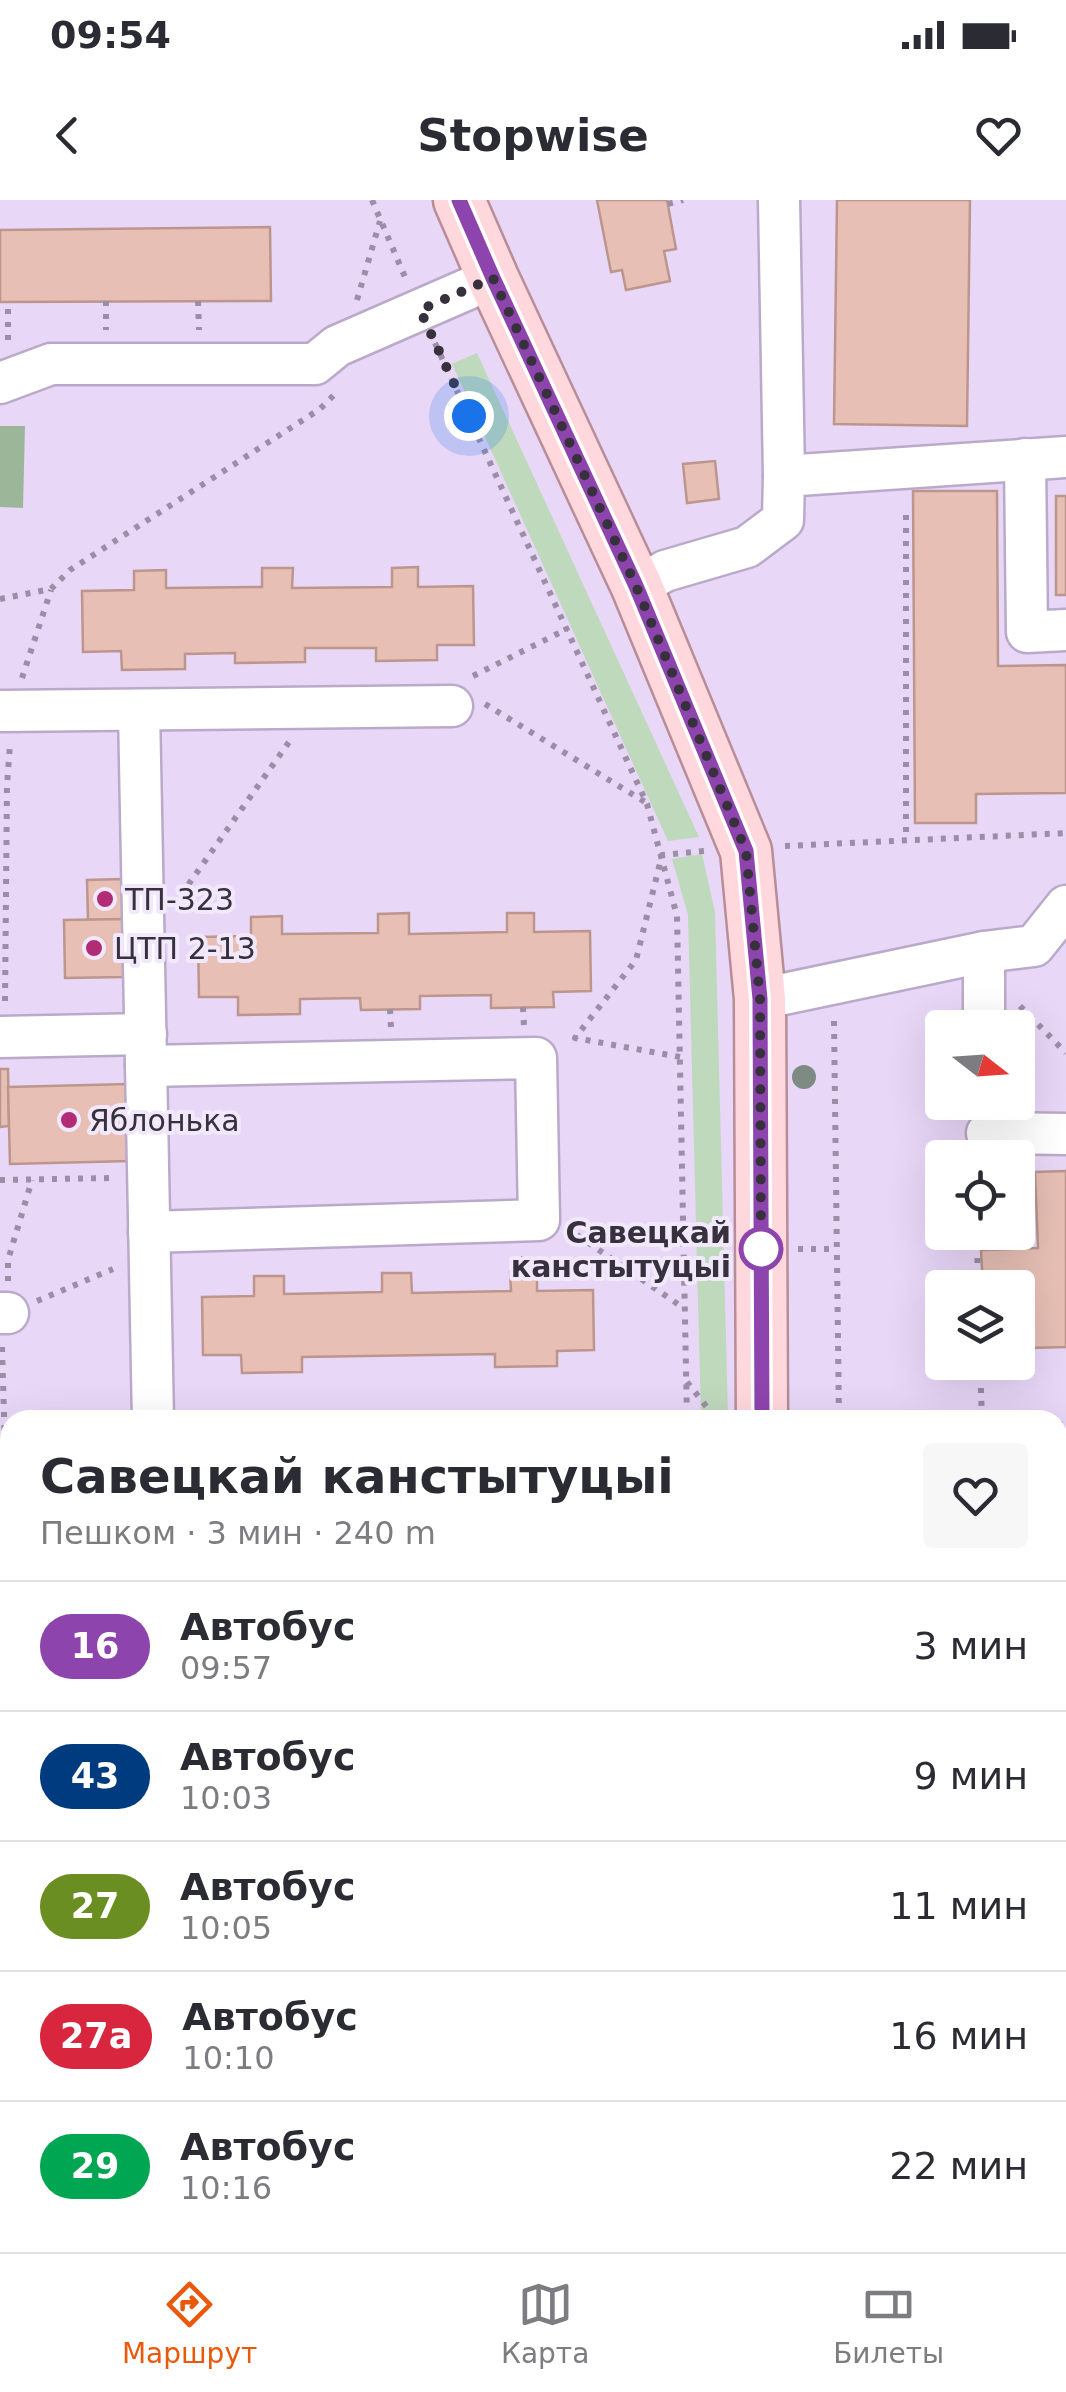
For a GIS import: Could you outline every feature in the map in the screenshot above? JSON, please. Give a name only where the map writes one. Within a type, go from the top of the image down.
[{"type":"main road","points":[[459,200],[636,586],[746,851],[760,999],[762,1410]]},
{"type":"lane","points":[[636,586],[666,571],[747,547],[782,520],[779,200]]},
{"type":"lane","points":[[0,383],[52,364],[315,364],[337,346],[493,278]]},
{"type":"lane","points":[[784,476],[1066,457]]},
{"type":"lane","points":[[1024,459],[1027,632],[1066,630]]},
{"type":"lane","points":[[3,710],[314,708],[464,693]]},
{"type":"lane","points":[[139,710],[153,1410]]},
{"type":"lane","points":[[760,999],[830,984],[1050,950],[1066,906]]},
{"type":"lane","points":[[984,961],[984,1010]]},
{"type":"lane","points":[[2,1037],[146,1050],[536,1058],[539,1220],[149,1243]]},
{"type":"lane","points":[[986,1131],[1066,1134]]},
{"type":"path","points":[[372,200],[647,804],[678,916],[688,1410]]},
{"type":"path","points":[[668,204],[683,200]]},
{"type":"path","points":[[356,302],[380,220]]},
{"type":"path","points":[[198,301],[199,337]]},
{"type":"path","points":[[8,302],[8,340]]},
{"type":"path","points":[[106,302],[107,339]]},
{"type":"path","points":[[3,710],[51,588],[70,570],[320,409],[345,384]]},
{"type":"path","points":[[906,515],[906,840]]},
{"type":"path","points":[[0,599],[51,588]]},
{"type":"path","points":[[567,629],[464,693],[647,804]]},
{"type":"path","points":[[180,896],[314,708]]},
{"type":"path","points":[[0,785],[7,785],[2,1037]]},
{"type":"path","points":[[774,846],[1066,833]]},
{"type":"path","points":[[662,855],[711,851]]},
{"type":"path","points":[[662,855],[636,960],[575,1038],[680,1057]]},
{"type":"path","points":[[984,961],[1066,1053]]},
{"type":"path","points":[[830,984],[835,1028],[840,1410]]},
{"type":"path","points":[[0,1180],[148,1178]]},
{"type":"path","points":[[577,1235],[686,1309]]},
{"type":"path","points":[[4,1313],[149,1243]]},
{"type":"path","points":[[981,1380],[982,1410]]},
{"type":"path","points":[[687,1381],[709,1410]]},
{"type":"green space","points":[[477,353],[699,837],[668,841],[452,364]]},
{"type":"green space","points":[[0,426],[25,426],[23,508],[0,507]]},
{"type":"green space","points":[[702,854],[715,912],[728,1410],[701,1410],[688,915],[672,859]]},
{"type":"building","points":[[597,200],[667,200],[676,249],[664,251],[670,281],[626,290],[622,270],[611,272]]},
{"type":"building","points":[[837,200],[970,200],[967,426],[834,424]]},
{"type":"building","points":[[270,227],[271,301],[0,302],[0,230]]},
{"type":"building","points":[[715,461],[719,499],[687,503],[683,464]]},
{"type":"building","points":[[913,491],[997,491],[998,666],[1066,665],[1066,793],[976,794],[976,823],[915,823]]},
{"type":"building","points":[[1056,496],[1066,496],[1066,595],[1056,595]]},
{"type":"building","points":[[418,567],[418,587],[473,586],[474,645],[437,645],[437,660],[376,661],[376,648],[305,648],[305,662],[235,663],[235,653],[185,654],[185,669],[122,670],[121,651],[83,652],[82,591],[134,590],[134,571],[166,570],[166,588],[262,587],[262,568],[293,568],[292,588],[392,587],[392,568]]},
{"type":"building","name":"ТП-323","points":[[122,879],[123,919],[88,920],[87,880]]},
{"type":"building","points":[[409,913],[409,934],[507,932],[507,913],[534,913],[534,932],[590,931],[591,991],[553,992],[554,1007],[491,1008],[491,995],[420,996],[420,1009],[361,1010],[360,998],[300,999],[300,1014],[238,1015],[238,997],[199,997],[198,937],[251,936],[251,917],[282,916],[282,934],[378,933],[378,914]]},
{"type":"building","name":"ЦТП 2-13","points":[[123,919],[123,977],[65,978],[64,920]]},
{"type":"building","points":[[0,1069],[8,1069],[9,1126],[0,1127]]},
{"type":"building","name":"Яблонька","points":[[128,1084],[130,1161],[10,1164],[8,1087]]},
{"type":"building","points":[[1066,1171],[1066,1347],[1035,1348],[1035,1270],[982,1270],[981,1250],[1038,1248],[1035,1172]]},
{"type":"building","points":[[510,1272],[537,1272],[537,1291],[593,1290],[594,1350],[557,1351],[557,1366],[495,1367],[495,1354],[302,1357],[302,1372],[242,1373],[241,1355],[203,1355],[202,1297],[254,1296],[254,1276],[284,1276],[284,1294],[382,1292],[382,1273],[411,1273],[412,1293],[511,1291]]},
{"type":"bus line","name":"16","points":[[459,200],[636,586],[746,851],[760,999],[762,1410]]},
{"type":"place","name":"ТП-323","points":[[105,899]]},
{"type":"place","name":"ЦТП 2-13","points":[[94,948]]},
{"type":"place","name":"Яблонька","points":[[69,1120]]},
{"type":"place","name":"Савецкай канстытуцыі","points":[[761,1249]]},
{"type":"route","points":[[469,416],[420,310],[493,278],[636,586],[746,851],[760,999],[761,1249]]}]
